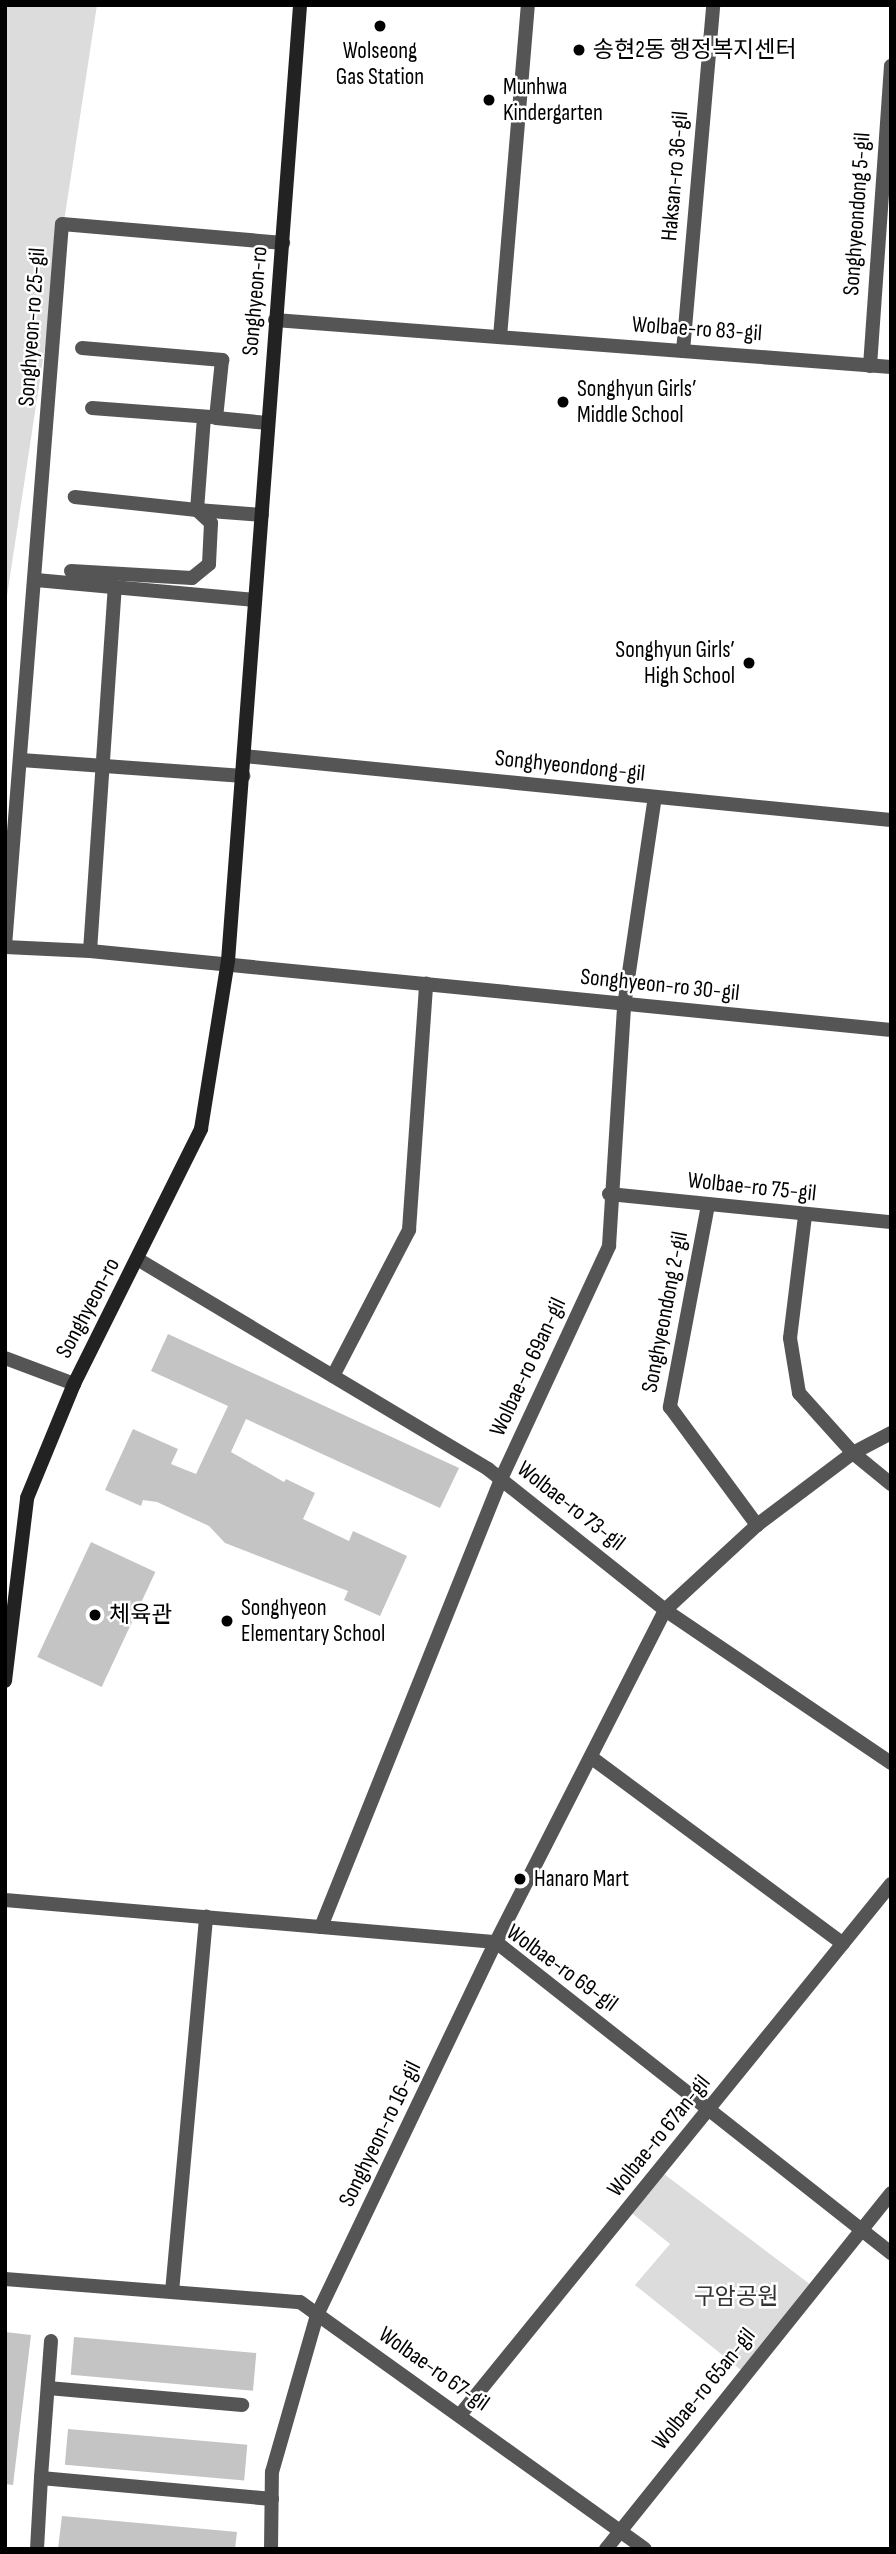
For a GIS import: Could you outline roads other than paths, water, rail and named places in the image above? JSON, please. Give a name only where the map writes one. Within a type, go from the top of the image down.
[{"type":"main road","name":"Songhyeon-ro","points":[[5,1681],[7,1642],[27,1498],[74,1384],[139,1260],[201,1129],[228,961],[300,5]]},
{"type":"street","points":[[500,337],[528,5]]},
{"type":"street","name":"Haksan-ro 36-gil","points":[[683,351],[713,5]]},
{"type":"street","name":"Songhyeondong 5-gil","points":[[870,366],[891,66]]},
{"type":"street","name":"Songhyeon-ro 25-gil","points":[[5,947],[62,224],[283,243]]},
{"type":"street","name":"Wolbae-ro 83-gil","points":[[275,320],[891,367]]},
{"type":"street","points":[[82,348],[222,359],[210,417],[197,510]]},
{"type":"street","points":[[92,408],[268,423]]},
{"type":"street","points":[[75,497],[262,515]]},
{"type":"street","points":[[71,571],[192,578],[209,564],[211,523],[197,510]]},
{"type":"street","points":[[36,580],[256,600]]},
{"type":"street","points":[[90,951],[115,587]]},
{"type":"street","name":"Songhyeondong-gil","points":[[244,756],[891,820]]},
{"type":"street","points":[[21,760],[243,776]]},
{"type":"street","name":"Wolbae-ro 69an-gil","points":[[321,1927],[501,1479],[609,1246],[609,1195],[624,1006],[654,797]]},
{"type":"street","points":[[5,947],[228,961]]},
{"type":"street","name":"Songhyeon-ro 30-gil","points":[[228,961],[624,1006],[891,1030]]},
{"type":"street","points":[[333,1376],[409,1230],[426,984]]},
{"type":"street","name":"Wolbae-ro 75-gil","points":[[609,1195],[805,1216],[891,1222]]},
{"type":"street","name":"Songhyeondong 2-gil","points":[[708,1205],[670,1407],[757,1525]]},
{"type":"street","points":[[805,1216],[790,1338],[799,1393],[853,1453],[891,1484]]},
{"type":"street","name":"Wolbae-ro 73-gil","points":[[139,1260],[501,1479],[665,1610],[891,1762]]},
{"type":"street","points":[[5,1358],[74,1384]]},
{"type":"street","points":[[665,1610],[757,1525],[853,1453],[891,1433]]},
{"type":"street","name":"Songhyeon-ro 16-gil","points":[[271,2549],[272,2472],[317,2315],[496,1942],[665,1610]]},
{"type":"street","points":[[592,1758],[843,1944]]},
{"type":"street","name":"Wolbae-ro 67an-gil","points":[[460,2415],[891,1884]]},
{"type":"street","name":"Wolbae-ro 69-gil","points":[[5,1900],[496,1942],[891,2253]]},
{"type":"street","points":[[172,2291],[206,1917]]},
{"type":"street","name":"Wolbae-ro 65an-gil","points":[[606,2549],[891,2193]]},
{"type":"street","name":"Wolbae-ro 67-gil","points":[[5,2279],[300,2302],[621,2529],[645,2549]]},
{"type":"street","points":[[37,2549],[51,2342]]},
{"type":"street","points":[[48,2388],[242,2404]]},
{"type":"street","points":[[41,2478],[272,2499]]},
{"type":"place","name":"Wolseong Gas Station","points":[[380,26]]},
{"type":"place","name":"송현2동 행정복지센터","points":[[579,50]]},
{"type":"place","name":"Munhwa Kindergarten","points":[[489,100]]},
{"type":"place","name":"Songhyun Girls’ Middle School","points":[[563,402]]},
{"type":"place","name":"Songhyun Girls’ High School","points":[[749,663]]},
{"type":"place","name":"체육관","points":[[95,1615]]},
{"type":"place","name":"Songhyeon Elementary School","points":[[227,1621]]},
{"type":"place","name":"Hanaro Mart","points":[[520,1879]]},
{"type":"park label","name":"구암공원","points":[[736,2297]]}]
